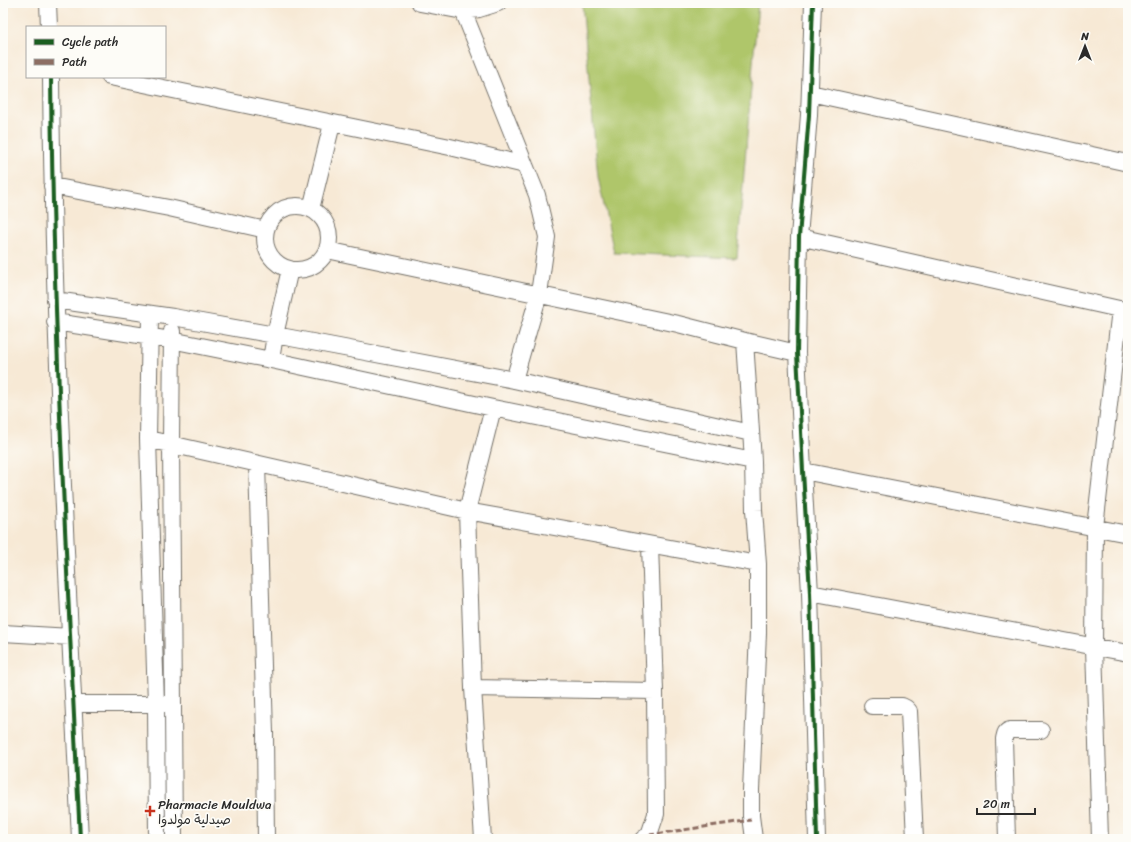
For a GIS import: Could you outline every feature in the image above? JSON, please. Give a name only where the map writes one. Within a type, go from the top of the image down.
[{"type":"street","points":[[48,3],[49,26]]},
{"type":"street","points":[[420,3],[479,9],[498,3]]},
{"type":"street","points":[[813,3],[810,93],[799,237],[797,354],[810,593],[817,839]]},
{"type":"street","points":[[462,7],[526,165],[537,195],[547,237],[539,294],[514,380]]},
{"type":"street","points":[[51,78],[55,322],[80,839]]},
{"type":"street","points":[[115,78],[526,165]]},
{"type":"street","points":[[810,93],[1128,163]]},
{"type":"street","points":[[311,209],[332,124]]},
{"type":"street","points":[[52,186],[169,208],[266,230]]},
{"type":"street","points":[[300,206],[311,209],[321,216],[327,226],[329,238],[327,250],[318,262],[305,269],[290,269],[281,266],[273,259],[265,240],[266,230],[271,220],[279,212],[289,207],[300,206]]},
{"type":"street","points":[[799,237],[1124,310],[1095,527],[1094,647],[1100,839]]},
{"type":"street","points":[[327,250],[678,324],[797,354]]},
{"type":"street","points":[[271,360],[290,269]]},
{"type":"street","points":[[55,300],[173,317],[514,380],[751,433]]},
{"type":"street","points":[[150,314],[148,438],[156,704],[157,839]]},
{"type":"street","points":[[173,317],[171,340],[171,443],[174,839]]},
{"type":"street","points":[[55,322],[171,340],[493,408],[753,460]]},
{"type":"street","points":[[745,341],[758,564],[758,632],[751,790],[751,816],[754,839]]},
{"type":"street","points":[[483,839],[473,688],[467,511],[493,408]]},
{"type":"street","points":[[148,438],[467,511],[758,564]]},
{"type":"street","points":[[257,464],[265,733],[266,839]]},
{"type":"street","points":[[803,472],[1128,534]]},
{"type":"street","points":[[643,839],[649,835],[656,814],[655,691],[650,545]]},
{"type":"street","points":[[810,593],[1128,653]]},
{"type":"street","points":[[3,633],[71,637]]},
{"type":"street","points":[[473,688],[655,691]]},
{"type":"street","points":[[74,704],[174,704]]},
{"type":"street","points":[[872,706],[902,706],[906,708],[908,712],[915,839]]},
{"type":"street","points":[[1007,839],[1005,734],[1010,730],[1041,730]]},
{"type":"green space","points":[[582,3],[758,3],[737,258],[614,253],[598,177]]},
{"type":"marked path","points":[[649,835],[751,820]]},
{"type":"cycle path","points":[[813,3],[809,115],[799,237],[797,353],[810,593],[817,839]]},
{"type":"cycle path","points":[[51,78],[52,172],[58,363],[80,839]]},
{"type":"place","name":"Pharmacie Mouldwa صيدلية مولدوا","points":[[150,811]]}]
